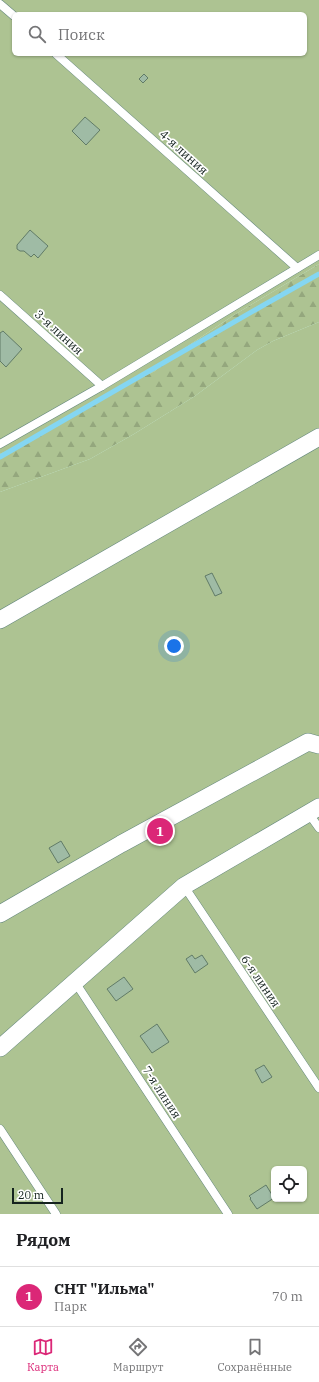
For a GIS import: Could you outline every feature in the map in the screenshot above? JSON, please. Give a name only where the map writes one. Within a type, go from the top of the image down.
[{"type":"street","points":[[0,620],[319,437]]},
{"type":"street","points":[[0,914],[121,844],[308,742],[319,745]]},
{"type":"street","points":[[0,1048],[184,886],[314,811]]},
{"type":"lane","points":[[0,4],[12,14]]},
{"type":"lane","name":"4-я линия","points":[[58,56],[297,268]]},
{"type":"lane","points":[[0,444],[102,386],[319,255]]},
{"type":"lane","name":"3-я линия","points":[[0,295],[102,386]]},
{"type":"lane","points":[[314,811],[319,828]]},
{"type":"lane","name":"6-я линия","points":[[184,886],[319,1088]]},
{"type":"lane","name":"7-я линия","points":[[75,982],[228,1214]]},
{"type":"lane","points":[[0,1129],[56,1214]]},
{"type":"green space","points":[[0,0],[319,0],[319,264],[234,315],[167,360],[155,371],[95,400],[35,438],[0,454]]},
{"type":"green space","points":[[319,264],[319,322],[273,341],[257,350],[195,396],[134,434],[90,459],[0,492],[0,454],[35,438],[95,400],[155,371],[167,360],[234,315]]},
{"type":"green space","points":[[319,322],[319,1214],[0,1214],[0,492],[90,459],[134,434],[195,396],[257,350],[273,341]]},
{"type":"building","points":[[144,74],[148,78],[143,83],[139,79]]},
{"type":"building","points":[[85,117],[100,130],[86,145],[72,131]]},
{"type":"building","points":[[30,230],[48,246],[38,258],[34,254],[31,257],[24,251],[17,249],[17,245]]},
{"type":"building","points":[[3,331],[22,349],[6,367],[0,361],[0,333]]},
{"type":"building","points":[[212,573],[222,593],[215,596],[205,576]]},
{"type":"building","points":[[61,841],[70,856],[58,863],[49,848]]},
{"type":"building","points":[[192,955],[195,959],[202,955],[208,964],[195,973],[186,959]]},
{"type":"building","points":[[124,977],[133,989],[116,1001],[107,989]]},
{"type":"building","points":[[157,1024],[169,1042],[152,1053],[140,1036]]},
{"type":"building","points":[[264,1065],[272,1077],[262,1083],[255,1070]]},
{"type":"building","points":[[266,1185],[271,1193],[271,1200],[257,1209],[249,1196]]},
{"type":"waterway","points":[[0,457],[319,274]]},
{"type":"place","name":"СНТ \"Ильма\"","points":[[160,831]]}]
